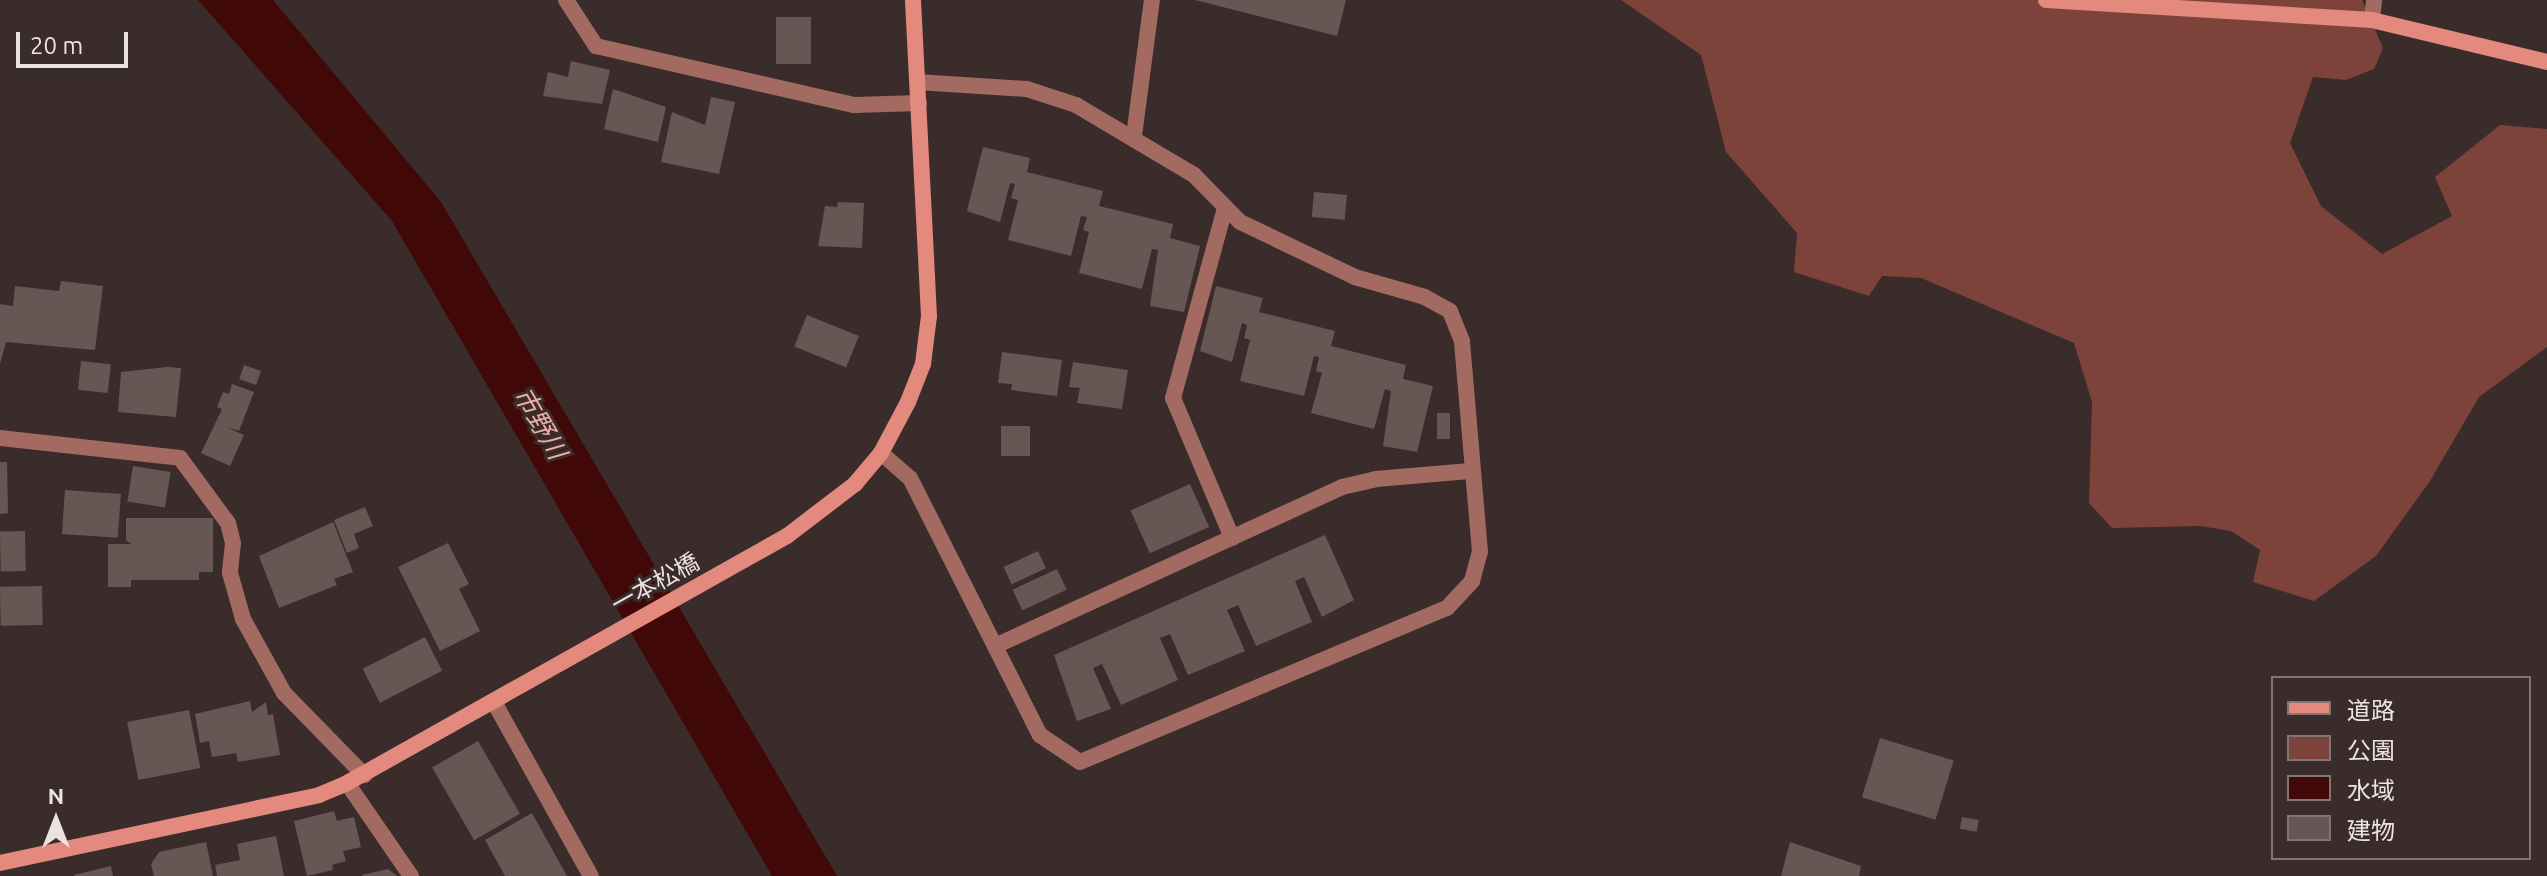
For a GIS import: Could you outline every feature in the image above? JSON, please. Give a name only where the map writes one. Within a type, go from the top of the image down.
[{"type":"street","points":[[566,0],[596,46],[854,105],[919,103]]},
{"type":"street","name":"一本松橋","points":[[0,863],[319,795],[364,775],[823,513],[881,453],[923,364],[929,316],[913,0]]},
{"type":"street","points":[[1134,136],[1152,0]]},
{"type":"street","points":[[2046,0],[2372,20],[2547,62]]},
{"type":"street","points":[[2372,20],[2374,0]]},
{"type":"street","points":[[881,453],[910,478],[1040,735],[1066,757],[1095,760],[1447,608],[1472,581],[1480,552],[1470,471],[1462,341],[1450,311],[1425,297],[1355,277],[1240,222],[1194,175],[1134,136],[1076,105],[1027,89],[917,82]]},
{"type":"street","points":[[1225,208],[1173,398],[1232,538]]},
{"type":"street","points":[[0,438],[180,458],[213,495],[228,523],[233,543],[230,573],[243,619],[284,693],[364,775]]},
{"type":"street","points":[[995,646],[1342,487],[1376,479],[1470,471]]},
{"type":"street","points":[[494,702],[591,876]]},
{"type":"street","points":[[347,783],[411,876]]},
{"type":"green space","points":[[1621,0],[2362,0],[2383,48],[2374,69],[2346,80],[2313,77],[2290,143],[2321,206],[2382,254],[2452,216],[2435,177],[2500,125],[2547,129],[2547,347],[2479,397],[2430,481],[2376,556],[2314,601],[2253,582],[2260,550],[2231,531],[2200,526],[2112,528],[2089,503],[2092,402],[2074,343],[1921,278],[1882,276],[1869,296],[1794,272],[1797,233],[1726,152],[1701,55]]},
{"type":"water","name":"市野川","points":[[198,0],[273,0],[441,202],[837,876],[772,876],[392,221]]},
{"type":"building","points":[[1195,0],[1346,0],[1337,36]]},
{"type":"building","points":[[776,17],[811,17],[811,64],[776,64]]},
{"type":"building","points":[[571,61],[610,70],[602,104],[543,96],[548,72],[568,77]]},
{"type":"building","points":[[613,89],[666,107],[658,142],[604,129]]},
{"type":"building","points":[[711,97],[735,102],[719,174],[661,162],[672,112],[705,125]]},
{"type":"building","points":[[983,147],[1030,158],[1027,172],[1103,191],[1099,206],[1173,224],[1170,238],[1200,246],[1184,312],[1150,306],[1158,250],[1152,249],[1142,289],[1079,273],[1089,232],[1083,230],[1087,217],[1081,216],[1071,256],[1008,240],[1018,200],[1011,198],[1015,184],[1010,183],[1000,222],[967,211]]},
{"type":"building","points":[[1314,192],[1347,195],[1345,220],[1312,217]]},
{"type":"building","points":[[838,202],[864,203],[862,248],[818,246],[825,206],[837,207]]},
{"type":"building","points":[[61,281],[103,286],[95,350],[6,342],[0,364],[0,304],[13,306],[15,286],[59,291]]},
{"type":"building","points":[[1216,286],[1263,298],[1259,312],[1335,331],[1331,346],[1406,365],[1403,379],[1433,386],[1417,452],[1383,446],[1391,391],[1385,389],[1374,429],[1311,413],[1322,373],[1316,371],[1319,357],[1314,356],[1304,396],[1240,381],[1250,340],[1244,338],[1247,325],[1242,323],[1232,362],[1200,351]]},
{"type":"building","points":[[807,315],[859,336],[846,368],[794,347]]},
{"type":"building","points":[[1002,352],[1062,360],[1057,396],[1011,390],[1012,384],[998,383]]},
{"type":"building","points":[[81,361],[111,364],[108,393],[78,390]]},
{"type":"building","points":[[1073,362],[1128,370],[1122,409],[1077,403],[1080,388],[1069,387]]},
{"type":"building","points":[[244,365],[261,371],[256,385],[239,379]]},
{"type":"building","points":[[181,368],[176,417],[118,412],[121,372]]},
{"type":"building","points":[[232,384],[254,392],[239,431],[226,427],[244,435],[230,466],[201,453],[222,409],[217,407],[223,392],[229,394]]},
{"type":"building","points":[[1437,413],[1450,413],[1450,439],[1437,439]]},
{"type":"building","points":[[1001,426],[1030,426],[1030,456],[1001,456]]},
{"type":"building","points":[[0,462],[7,462],[8,513],[0,514]]},
{"type":"building","points":[[133,466],[171,472],[165,508],[127,502]]},
{"type":"building","points":[[1190,484],[1209,527],[1150,553],[1131,510]]},
{"type":"building","points":[[65,490],[121,494],[118,538],[62,534]]},
{"type":"building","points":[[365,507],[373,526],[354,534],[359,548],[347,553],[334,520]]},
{"type":"building","points":[[126,518],[213,518],[213,572],[199,572],[199,580],[131,580],[131,587],[108,587],[108,544],[131,544],[126,540]]},
{"type":"building","points":[[333,522],[353,572],[334,579],[337,585],[279,608],[259,556]]},
{"type":"building","points":[[0,531],[25,531],[26,571],[1,571]]},
{"type":"building","points":[[1325,535],[1354,600],[1322,617],[1304,577],[1295,581],[1312,622],[1256,646],[1238,605],[1227,610],[1245,651],[1188,675],[1170,634],[1160,638],[1178,680],[1121,705],[1102,664],[1093,668],[1111,709],[1077,721],[1054,655]]},
{"type":"building","points":[[448,543],[469,584],[459,589],[480,631],[440,651],[398,567]]},
{"type":"building","points":[[1038,551],[1046,568],[1012,584],[1004,567]]},
{"type":"building","points":[[1057,569],[1067,590],[1022,611],[1013,590]]},
{"type":"building","points":[[42,586],[43,625],[1,626],[0,587]]},
{"type":"building","points":[[425,637],[442,671],[380,703],[363,669]]},
{"type":"building","points":[[250,701],[252,712],[266,702],[268,715],[273,714],[280,755],[238,762],[236,753],[212,757],[209,741],[200,743],[195,714]]},
{"type":"building","points":[[189,710],[200,768],[138,780],[127,722]]},
{"type":"building","points":[[1880,738],[1954,761],[1936,820],[1862,797]]},
{"type":"building","points":[[478,741],[520,814],[474,840],[432,768]]},
{"type":"building","points":[[334,811],[337,821],[354,817],[361,847],[343,851],[346,861],[332,865],[333,870],[307,876],[294,821]]},
{"type":"building","points":[[532,813],[567,876],[505,876],[485,840]]},
{"type":"building","points":[[1962,817],[1979,820],[1977,832],[1960,829]]},
{"type":"building","points":[[276,836],[284,876],[217,876],[215,865],[240,860],[237,844]]},
{"type":"building","points":[[206,842],[213,876],[154,876],[151,864],[159,852]]},
{"type":"building","points":[[1790,842],[1861,866],[1859,876],[1781,876]]},
{"type":"building","points":[[111,866],[113,876],[74,876],[74,875]]},
{"type":"building","points":[[388,869],[397,876],[362,876],[362,875]]}]
